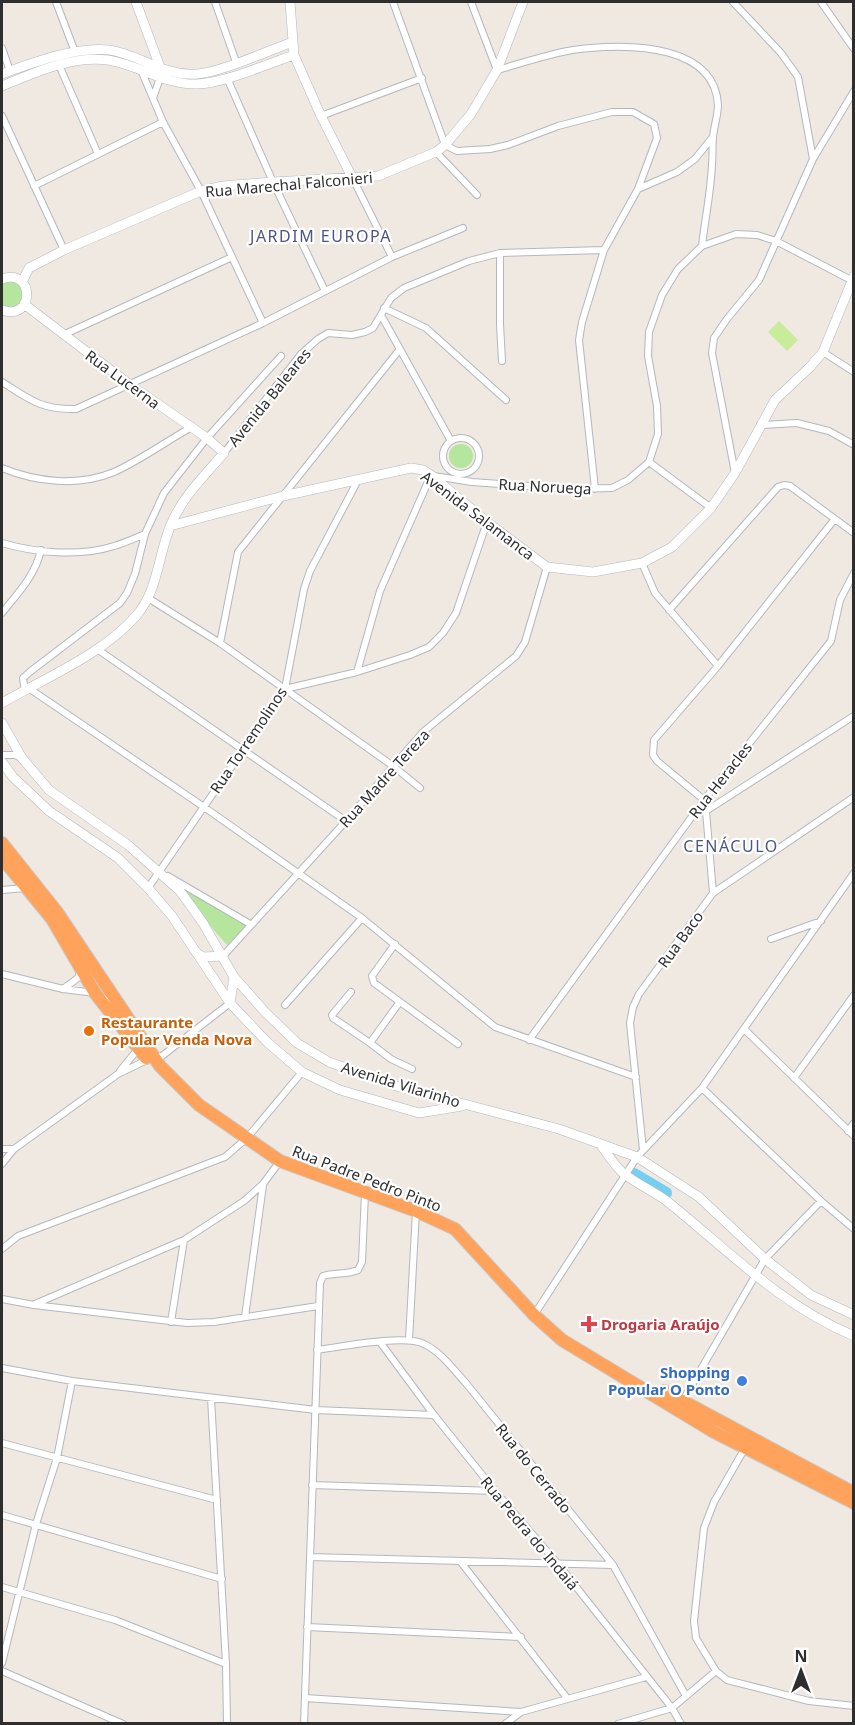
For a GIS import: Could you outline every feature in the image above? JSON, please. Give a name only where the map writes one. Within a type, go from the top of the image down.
[{"type":"highway","name":"Rua Padre Pedro Pinto","points":[[2,843],[57,912],[126,1014],[140,1045]]},
{"type":"highway","name":"Rua Padre Pedro Pinto","points":[[2,858],[52,918],[94,993],[155,1062],[199,1105],[280,1161],[416,1211],[455,1229],[532,1310],[566,1334],[745,1448],[854,1503]]},
{"type":"highway","name":"Rua Padre Pedro Pinto","points":[[680,1405],[854,1493]]},
{"type":"street","points":[[56,2],[75,52]]},
{"type":"street","points":[[136,2],[160,73],[153,98]]},
{"type":"street","points":[[214,2],[237,62]]},
{"type":"street","points":[[290,2],[294,56],[321,116],[392,257]]},
{"type":"street","points":[[393,2],[445,146],[457,151],[490,149],[508,145],[558,126],[612,112],[633,112],[654,124],[657,138],[638,189],[604,250],[582,322],[579,340],[595,489]]},
{"type":"street","points":[[471,2],[497,70],[589,48],[636,47],[668,51],[690,61],[705,72],[714,87],[718,106],[702,246]]},
{"type":"street","points":[[522,5],[532,2]]},
{"type":"street","points":[[733,2],[781,53],[798,77],[813,159]]},
{"type":"street","points":[[821,2],[854,49]]},
{"type":"street","name":"Rua Marechal Falconieri","points":[[22,282],[29,268],[64,250],[201,191],[224,186],[378,176],[436,152],[445,146],[471,114],[497,70],[522,5]]},
{"type":"street","points":[[2,86],[76,61],[109,60],[160,73],[199,74],[292,42]]},
{"type":"street","points":[[2,48],[6,72],[75,52],[109,50],[160,73],[177,84],[200,84],[227,78],[294,56]]},
{"type":"street","points":[[59,65],[98,154]]},
{"type":"street","points":[[141,70],[163,122],[201,191],[263,323]]},
{"type":"street","points":[[227,78],[325,291]]},
{"type":"street","points":[[321,116],[422,78]]},
{"type":"street","points":[[735,473],[712,353],[714,339],[759,280],[813,159],[854,91]]},
{"type":"street","points":[[2,116],[64,250]]},
{"type":"street","points":[[34,186],[163,122]]},
{"type":"street","points":[[638,189],[677,172],[695,159],[713,137]]},
{"type":"street","points":[[436,152],[477,195]]},
{"type":"street","points":[[2,382],[34,403],[55,410],[76,410],[263,323],[392,257],[463,228]]},
{"type":"street","points":[[711,508],[649,462],[658,434],[657,406],[648,356],[649,332],[662,295],[678,269],[702,246],[736,234],[758,235],[776,241],[852,278]]},
{"type":"street","name":"Avenida Baleares","points":[[2,703],[97,649],[121,631],[137,615],[148,598],[158,572],[170,526],[186,498],[301,354],[318,339],[328,333],[352,335],[373,328],[391,298],[404,288],[470,261],[500,253],[604,250]]},
{"type":"street","points":[[500,253],[502,361]]},
{"type":"street","points":[[63,335],[232,257]]},
{"type":"street","points":[[2,279],[12,277],[22,282],[27,294],[24,304],[15,311],[2,310]]},
{"type":"street","name":"Avenida Salamanca","points":[[170,526],[284,496],[411,468],[423,470],[431,475],[487,522],[547,567],[593,572],[642,563],[672,547],[711,508],[735,473],[775,400],[823,352],[852,278]]},
{"type":"street","name":"Rua Lucerna","points":[[24,304],[129,384],[207,438],[224,453]]},
{"type":"street","points":[[384,308],[426,328],[506,400]]},
{"type":"street","points":[[381,315],[451,441]]},
{"type":"street","points":[[220,643],[238,552],[400,349]]},
{"type":"street","points":[[823,352],[854,372]]},
{"type":"street","name":"Avenida Baleares","points":[[27,689],[23,678],[120,603],[135,574],[145,534],[164,493],[207,438],[281,356]]},
{"type":"street","points":[[760,425],[796,423],[829,430],[854,445]]},
{"type":"street","points":[[2,468],[41,480],[66,481],[90,478],[114,472],[190,428]]},
{"type":"street","points":[[463,438],[474,443],[478,448],[479,460],[473,470],[467,473],[456,473],[447,467],[444,462],[444,450],[451,441],[463,438]]},
{"type":"street","name":"Rua Noruega","points":[[431,475],[472,482],[612,488],[628,480],[649,462]]},
{"type":"street","points":[[357,672],[380,591],[431,475],[447,467]]},
{"type":"street","points":[[467,473],[472,482]]},
{"type":"street","name":"Rua Torremolinos","points":[[148,888],[285,689],[304,589],[310,572],[358,480]]},
{"type":"street","points":[[669,610],[778,488],[784,485],[790,486],[854,533]]},
{"type":"street","points":[[704,800],[657,761],[652,748],[654,740],[718,666],[834,520]]},
{"type":"street","points":[[285,689],[357,672],[429,647],[443,633],[456,613],[487,522]]},
{"type":"street","points":[[2,543],[41,550],[74,552],[113,547],[145,534]]},
{"type":"street","points":[[2,613],[31,577],[41,550]]},
{"type":"street","points":[[642,563],[655,593],[718,666]]},
{"type":"street","name":"Rua Madre Tereza","points":[[223,956],[346,821],[423,732],[516,656],[525,642],[547,567]]},
{"type":"street","name":"Rua Heracles","points":[[530,1040],[704,800],[831,641],[840,600],[854,573]]},
{"type":"street","points":[[148,598],[220,643],[393,766],[420,788]]},
{"type":"street","points":[[97,649],[346,821]]},
{"type":"street","points":[[27,689],[204,807],[362,918],[495,1027],[636,1077]]},
{"type":"street","name":"Avenida Baleares","points":[[2,696],[16,695]]},
{"type":"street","points":[[706,811],[852,717]]},
{"type":"street","name":"Avenida Vilarinho","points":[[2,723],[22,758],[49,790],[128,845],[159,871],[186,899],[203,923],[234,977],[297,1043],[329,1062],[396,1086],[640,1153],[699,1197],[765,1259],[811,1295],[854,1316]]},
{"type":"street","points":[[2,755],[15,755],[22,758]]},
{"type":"street","name":"Avenida Vilarinho","points":[[2,762],[13,777],[49,811],[118,858],[148,888],[172,916],[230,1003],[267,1042],[303,1072],[340,1090],[419,1113],[471,1106]]},
{"type":"street","name":"Rua Baco","points":[[640,1153],[636,1077],[630,1023],[633,1007],[639,994],[713,893],[854,797]]},
{"type":"street","points":[[698,808],[706,811]]},
{"type":"street","points":[[706,811],[713,893]]},
{"type":"street","points":[[159,871],[250,924]]},
{"type":"street","points":[[532,1310],[621,1171],[702,1088],[854,873]]},
{"type":"street","points":[[2,890],[27,888]]},
{"type":"street","points":[[285,1005],[362,918]]},
{"type":"street","points":[[771,939],[821,921]]},
{"type":"street","points":[[188,941],[201,957],[223,956]]},
{"type":"street","points":[[395,944],[372,976],[374,983],[399,1004],[458,1044]]},
{"type":"street","points":[[63,989],[78,978],[81,969]]},
{"type":"street","points":[[2,974],[63,989],[94,993],[126,1014]]},
{"type":"street","points":[[118,1074],[155,1062],[230,1003],[234,977]]},
{"type":"street","points":[[351,992],[332,1015],[333,1018],[391,1059],[412,1069]]},
{"type":"street","points":[[794,1078],[854,995]]},
{"type":"street","points":[[370,1044],[399,1004]]},
{"type":"street","points":[[744,1029],[851,1133],[854,1123]]},
{"type":"street","points":[[2,1164],[14,1149],[118,1074],[140,1045]]},
{"type":"street","points":[[2,1249],[18,1236],[225,1157],[247,1138],[303,1072]]},
{"type":"street","points":[[702,1088],[820,1201],[854,1229]]},
{"type":"street","points":[[599,1143],[621,1171],[666,1201],[754,1276],[798,1308],[854,1336]]},
{"type":"street","points":[[2,1149],[14,1149]]},
{"type":"street","points":[[34,1305],[184,1240],[244,1201],[263,1184],[280,1161]]},
{"type":"street","points":[[245,1317],[263,1184]]},
{"type":"street","points":[[304,1724],[320,1283],[323,1276],[358,1270],[362,1262],[365,1193]]},
{"type":"street","points":[[680,1405],[765,1259],[820,1201]]},
{"type":"street","points":[[409,1340],[416,1211]]},
{"type":"street","points":[[171,1322],[184,1240]]},
{"type":"street","points":[[2,1299],[171,1322],[214,1322],[318,1306]]},
{"type":"street","name":"Rua do Cerrado","points":[[317,1350],[409,1340],[427,1345],[442,1357],[465,1382],[613,1565],[686,1696]]},
{"type":"street","name":"Rua Pedra do Indaiá","points":[[380,1342],[434,1415],[558,1564],[672,1708],[681,1724]]},
{"type":"street","points":[[2,1368],[72,1381],[316,1410],[434,1415]]},
{"type":"street","points":[[2,1663],[36,1524],[57,1458],[72,1381]]},
{"type":"street","points":[[211,1398],[222,1579],[227,1724]]},
{"type":"street","points":[[2,1443],[217,1500]]},
{"type":"street","points":[[745,1448],[714,1502],[704,1528],[694,1621],[696,1638],[716,1671],[726,1680],[809,1701],[854,1706]]},
{"type":"street","points":[[312,1485],[495,1491]]},
{"type":"street","points":[[2,1515],[222,1579]]},
{"type":"street","points":[[310,1557],[613,1565]]},
{"type":"street","points":[[460,1561],[567,1698]]},
{"type":"street","points":[[2,1587],[115,1620],[226,1664]]},
{"type":"street","points":[[307,1627],[521,1637]]},
{"type":"street","points":[[2,1671],[123,1724]]},
{"type":"street","points":[[618,1724],[672,1708],[716,1671]]},
{"type":"street","points":[[305,1698],[521,1712],[646,1677]]},
{"type":"street","points":[[506,1724],[521,1712]]},
{"type":"green space","points":[[15,280],[24,290],[19,308],[2,308],[2,281]]},
{"type":"green space","points":[[779,321],[798,340],[787,351],[768,332]]},
{"type":"green space","points":[[461,444],[469,448],[473,456],[469,464],[461,468],[453,464],[449,456],[453,448]]},
{"type":"green space","points":[[167,877],[247,925],[227,945]]},
{"type":"waterway","points":[[634,1174],[666,1193]]},
{"type":"place","name":"Restaurante Popular Venda Nova","points":[[89,1031]]},
{"type":"place","name":"Drogaria Araújo","points":[[589,1324]]},
{"type":"place","name":"Shopping Popular O Ponto","points":[[742,1381]]},
{"type":"district","name":"JARDIM EUROPA","points":[[321,236]]},
{"type":"district","name":"CENÁCULO","points":[[731,846]]}]
